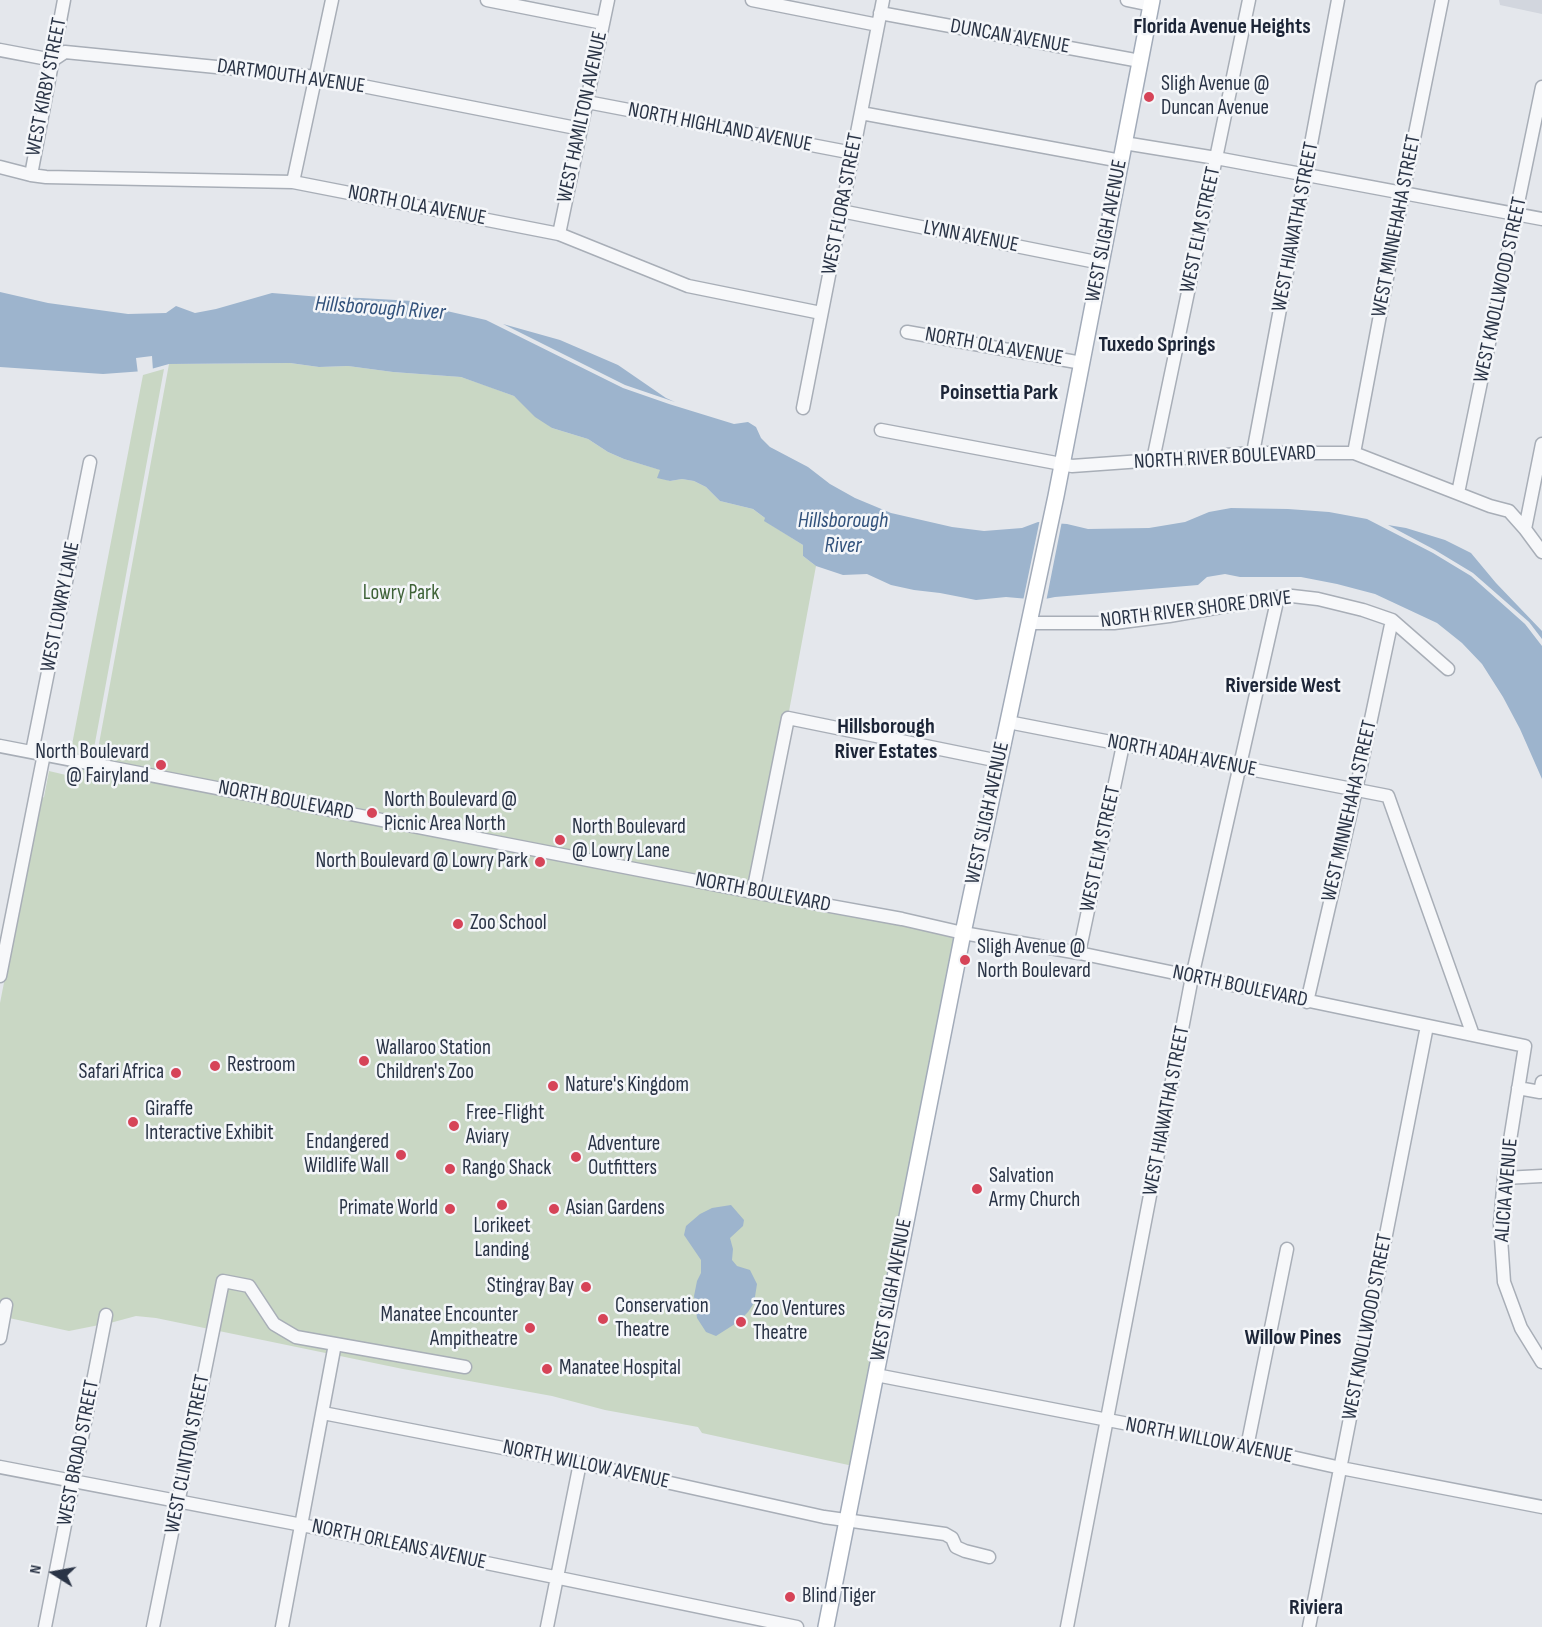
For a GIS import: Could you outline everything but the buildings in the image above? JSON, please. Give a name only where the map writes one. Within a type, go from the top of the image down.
[{"type":"main road","name":"WEST SLIGH AVENUE","points":[[826,1627],[963,933],[1056,496],[1152,2]]},
{"type":"street","name":"WEST KIRBY STREET","points":[[31,175],[64,0]]},
{"type":"street","points":[[294,182],[333,0]]},
{"type":"street","points":[[488,0],[603,23]]},
{"type":"street","name":"WEST HAMILTON AVENUE","points":[[559,234],[608,0]]},
{"type":"street","name":"DUNCAN AVENUE","points":[[752,0],[1140,61]]},
{"type":"street","name":"WEST FLORA STREET","points":[[803,408],[883,0]]},
{"type":"street","points":[[1127,0],[1152,2]]},
{"type":"street","name":"WEST ELM STREET","points":[[1153,459],[1249,0]]},
{"type":"street","name":"WEST HIAWATHA STREET","points":[[1253,453],[1338,0]]},
{"type":"street","name":"WEST MINNEHAHA STREET","points":[[1354,453],[1442,0]]},
{"type":"street","name":"DARTMOUTH AVENUE","points":[[0,50],[53,60],[65,52],[317,77],[581,129]]},
{"type":"street","name":"WEST KNOLLWOOD STREET","points":[[1458,493],[1542,87]]},
{"type":"street","name":"NORTH HIGHLAND AVENUE","points":[[587,102],[853,153]]},
{"type":"street","points":[[861,113],[1121,161]]},
{"type":"street","points":[[1124,143],[1542,219]]},
{"type":"street","name":"NORTH OLA AVENUE","points":[[0,167],[46,177],[294,182],[559,234],[688,286],[822,313]]},
{"type":"street","name":"LYNN AVENUE","points":[[841,211],[1101,262]]},
{"type":"street","name":"NORTH OLA AVENUE","points":[[907,332],[1082,363]]},
{"type":"street","name":"NORTH RIVER BOULEVARD","points":[[881,430],[1062,465],[1253,453],[1354,453],[1490,506],[1509,511],[1542,552]]},
{"type":"street","points":[[1525,529],[1542,444]]},
{"type":"street","name":"WEST LOWRY LANE","points":[[0,976],[90,462]]},
{"type":"street","name":"WEST HIAWATHA STREET","points":[[1067,1627],[1192,977],[1278,597]]},
{"type":"street","name":"NORTH RIVER SHORE DRIVE","points":[[1030,620],[1114,623],[1278,597],[1318,599],[1392,620],[1448,669]]},
{"type":"street","name":"WEST MINNEHAHA STREET","points":[[1307,1002],[1392,620]]},
{"type":"street","points":[[753,892],[788,718],[999,762]]},
{"type":"street","name":"NORTH ADAH AVENUE","points":[[1008,722],[1356,790]]},
{"type":"street","name":"WEST ELM STREET","points":[[1079,953],[1123,745]]},
{"type":"street","name":"NORTH BOULEVARD","points":[[0,746],[902,919],[963,933],[1079,953],[1525,1046]]},
{"type":"street","points":[[1356,790],[1388,796],[1473,1035]]},
{"type":"street","name":"WEST KNOLLWOOD STREET","points":[[1309,1627],[1427,1026]]},
{"type":"street","name":"ALICIA AVENUE","points":[[1525,1046],[1523,1089],[1504,1178],[1500,1224],[1504,1282],[1521,1328],[1542,1362]]},
{"type":"street","points":[[1523,1089],[1540,1092],[1542,1082]]},
{"type":"street","points":[[1504,1178],[1542,1176]]},
{"type":"street","points":[[1247,1447],[1287,1249]]},
{"type":"street","name":"WEST CLINTON STREET","points":[[153,1627],[223,1281],[249,1286],[274,1324],[296,1337],[335,1344]]},
{"type":"street","points":[[0,1338],[6,1305]]},
{"type":"street","name":"WEST BROAD STREET","points":[[45,1627],[106,1315]]},
{"type":"street","points":[[282,1627],[335,1344],[465,1367]]},
{"type":"street","name":"NORTH WILLOW AVENUE","points":[[876,1375],[1542,1507]]},
{"type":"street","name":"NORTH WILLOW AVENUE","points":[[323,1413],[580,1463],[824,1517],[945,1534],[952,1538],[956,1547],[989,1557]]},
{"type":"street","points":[[548,1627],[580,1463]]},
{"type":"street","name":"NORTH ORLEANS AVENUE","points":[[0,1467],[302,1525],[797,1627]]},
{"type":"shaded area","points":[[1499,0],[1542,0],[1542,14],[1500,5]]},
{"type":"green space","name":"Lowry Park","points":[[290,363],[461,377],[487,386],[514,396],[552,428],[588,439],[624,459],[661,470],[658,477],[670,481],[682,479],[694,481],[706,487],[720,501],[753,509],[765,518],[765,521],[803,545],[803,556],[816,566],[756,889],[96,760],[169,364]]},
{"type":"green space","points":[[164,369],[92,759],[70,755],[143,375]]},
{"type":"green space","points":[[68,764],[957,936],[853,1466],[702,1433],[698,1427],[156,1318],[136,1316],[110,1323],[112,1312],[103,1310],[99,1325],[69,1331],[9,1318],[12,1301],[2,1300],[0,1310],[0,1003],[40,799],[44,797],[49,771],[66,775]]},
{"type":"water","name":"Hillsborough River","points":[[0,292],[48,303],[128,314],[166,313],[176,306],[195,313],[272,293],[413,301],[486,320],[623,388],[734,424],[748,422],[756,427],[761,438],[770,447],[808,467],[830,484],[855,498],[891,513],[952,527],[984,531],[1022,528],[1038,522],[1067,524],[1088,529],[1149,528],[1185,522],[1209,512],[1231,508],[1329,512],[1367,519],[1433,553],[1471,576],[1525,624],[1542,646],[1542,779],[1520,729],[1482,664],[1462,643],[1437,623],[1375,594],[1301,577],[1240,577],[1225,574],[1207,577],[1198,585],[1040,600],[1006,597],[976,600],[891,585],[867,574],[843,575],[816,566],[803,556],[803,545],[764,521],[765,518],[753,509],[720,501],[706,487],[694,481],[682,479],[670,481],[657,478],[660,470],[624,459],[588,439],[552,428],[535,417],[514,396],[461,377],[290,363],[169,364],[144,371],[103,374],[0,367]]},
{"type":"water","points":[[503,324],[560,340],[618,365],[675,402],[625,385]]},
{"type":"water","points":[[1388,525],[1445,540],[1471,553],[1542,631],[1542,639],[1529,622],[1473,573]]},
{"type":"water","points":[[731,1205],[744,1220],[743,1226],[730,1238],[733,1249],[732,1260],[737,1266],[750,1270],[757,1284],[754,1303],[748,1312],[738,1322],[716,1336],[706,1332],[697,1318],[694,1296],[701,1273],[701,1260],[684,1235],[686,1226],[700,1214],[712,1208]]},
{"type":"pier","points":[[152,356],[153,371],[138,374],[136,358]]},
{"type":"pier","points":[[1040,519],[1062,521],[1046,602],[1023,601]]},
{"type":"place","name":"Sligh Avenue @ Duncan Avenue","points":[[1149,97]]},
{"type":"place","name":"North Boulevard @ Fairyland","points":[[161,765]]},
{"type":"place","name":"North Boulevard @ Picnic Area North","points":[[372,813]]},
{"type":"place","name":"North Boulevard @ Lowry Lane","points":[[560,840]]},
{"type":"place","name":"North Boulevard @ Lowry Park","points":[[540,862]]},
{"type":"place","name":"Zoo School","points":[[458,924]]},
{"type":"place","name":"Sligh Avenue @ North Boulevard","points":[[965,960]]},
{"type":"place","name":"Wallaroo Station Children's Zoo","points":[[364,1061]]},
{"type":"place","name":"Restroom","points":[[215,1066]]},
{"type":"place","name":"Safari Africa","points":[[176,1073]]},
{"type":"place","name":"Nature's Kingdom","points":[[553,1086]]},
{"type":"place","name":"Giraffe Interactive Exhibit","points":[[133,1122]]},
{"type":"place","name":"Free-Flight Aviary","points":[[454,1126]]},
{"type":"place","name":"Endangered Wildlife Wall","points":[[401,1155]]},
{"type":"place","name":"Adventure Outfitters","points":[[576,1157]]},
{"type":"place","name":"Rango Shack","points":[[450,1169]]},
{"type":"place","name":"Salvation Army Church","points":[[977,1189]]},
{"type":"place","name":"Lorikeet Landing","points":[[502,1205]]},
{"type":"place","name":"Primate World","points":[[450,1209]]},
{"type":"place","name":"Asian Gardens","points":[[554,1209]]},
{"type":"place","name":"Stingray Bay","points":[[586,1287]]},
{"type":"place","name":"Conservation Theatre","points":[[603,1319]]},
{"type":"place","name":"Zoo Ventures Theatre","points":[[741,1322]]},
{"type":"place","name":"Manatee Encounter Ampitheatre","points":[[530,1328]]},
{"type":"place","name":"Manatee Hospital","points":[[547,1369]]},
{"type":"place","name":"Blind Tiger","points":[[790,1597]]},
{"type":"district","name":"Florida Avenue Heights","points":[[1222,27]]},
{"type":"district","name":"Tuxedo Springs","points":[[1157,345]]},
{"type":"district","name":"Poinsettia Park","points":[[999,393]]},
{"type":"district","name":"Riverside West","points":[[1283,686]]},
{"type":"district","name":"Hillsborough River Estates","points":[[886,740]]},
{"type":"district","name":"Willow Pines","points":[[1293,1338]]},
{"type":"district","name":"Riviera","points":[[1316,1608]]}]
